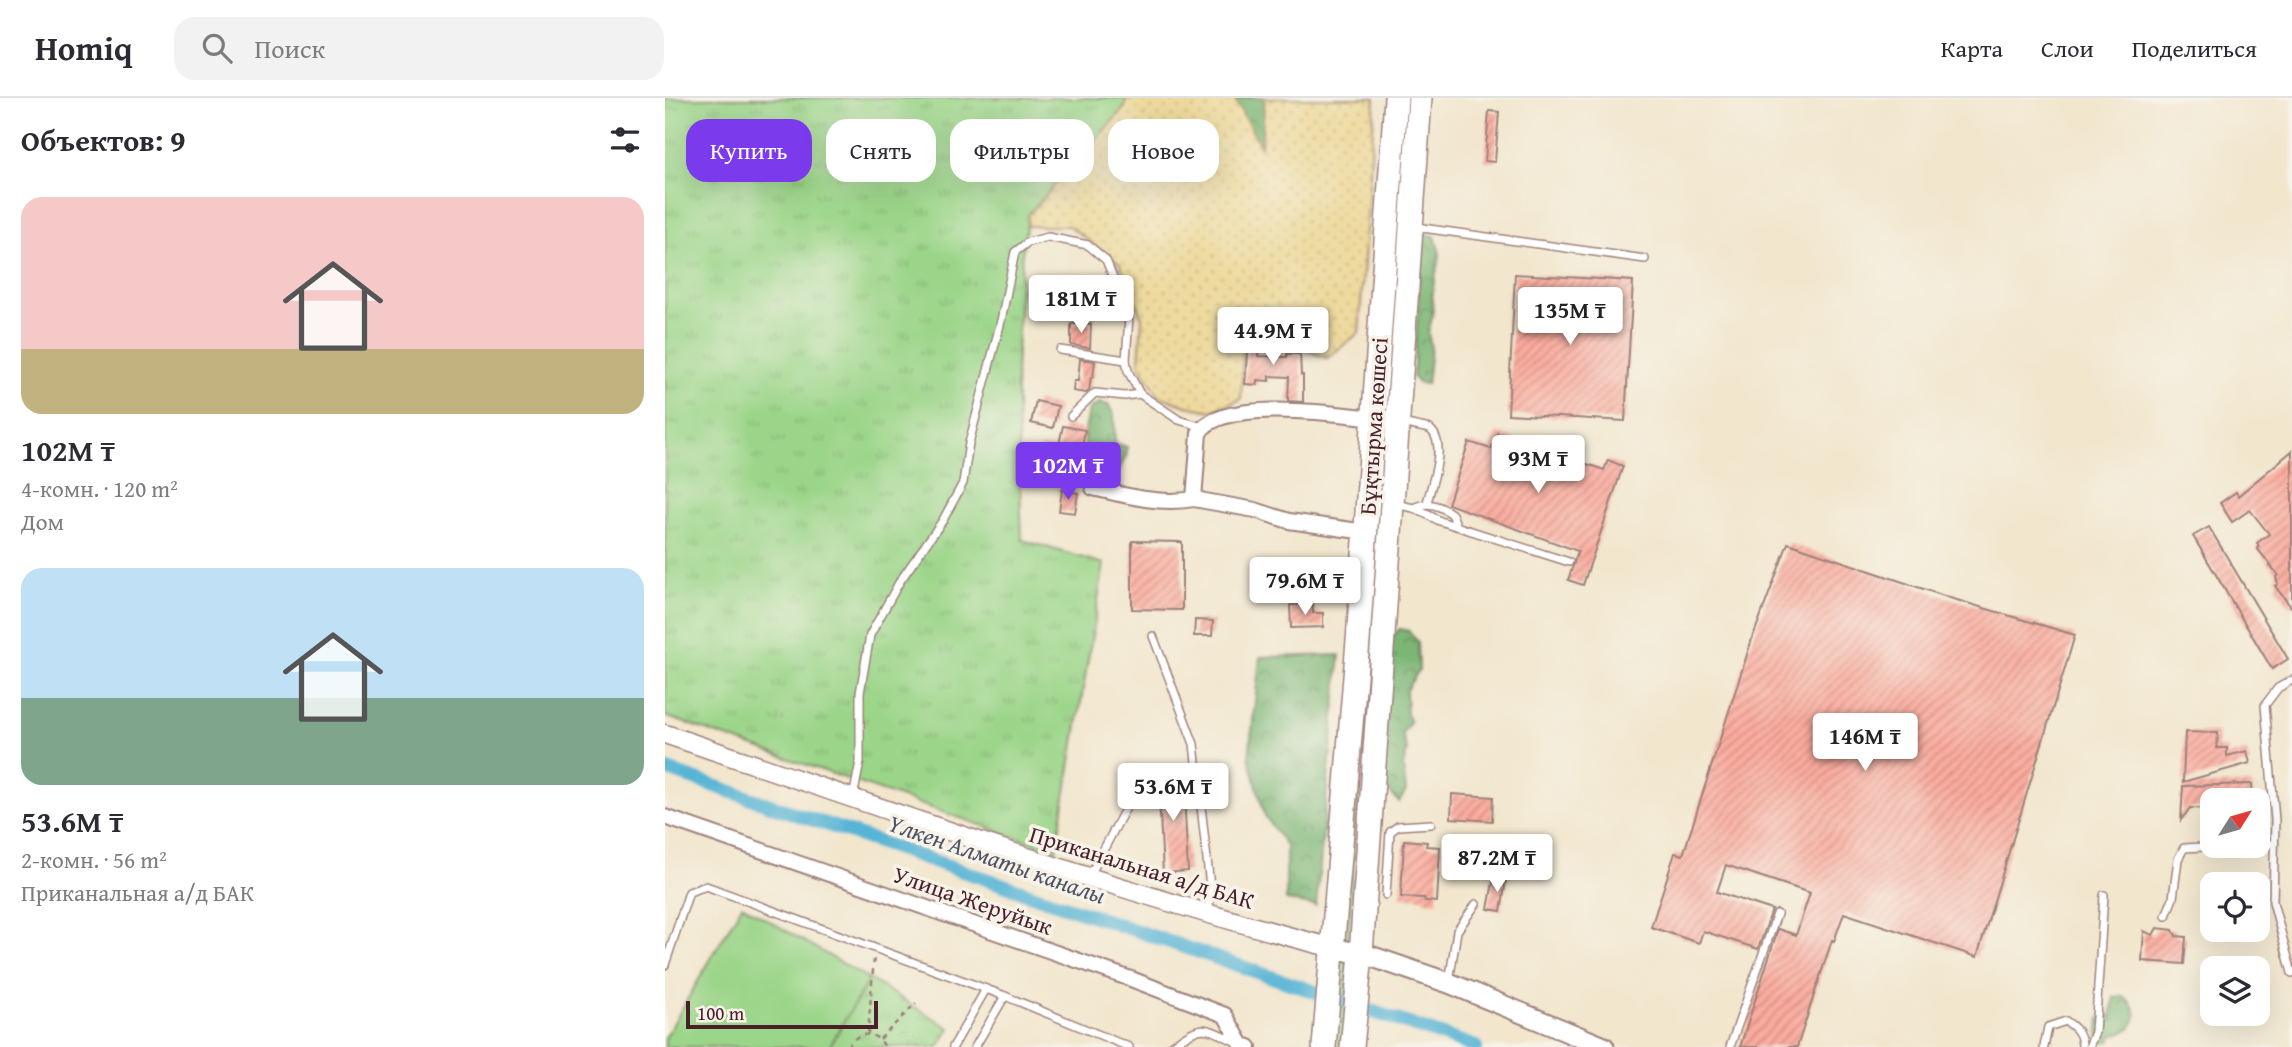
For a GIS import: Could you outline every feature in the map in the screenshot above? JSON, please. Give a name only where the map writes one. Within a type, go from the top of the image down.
[{"type":"main road","name":"Бұқтырма көшесі","points":[[1324,1047],[1358,641],[1396,98]]},
{"type":"main road","name":"Бұқтырма көшесі","points":[[1352,1043],[1361,954],[1377,861],[1381,644],[1420,98]]},
{"type":"main road","points":[[1382,298],[1406,302]]},
{"type":"main road","points":[[1358,641],[1381,644]]},
{"type":"main road","name":"Приканальная а/д БАК","points":[[1333,956],[1361,954],[1449,983],[1604,1047]]},
{"type":"street","points":[[1194,499],[1199,433],[1203,427],[1214,421],[1247,412],[1286,409],[1374,418]]},
{"type":"street","points":[[1093,488],[1172,503],[1194,499],[1255,510],[1289,521],[1365,532]]},
{"type":"street","name":"Приканальная а/д БАК","points":[[665,734],[1089,878],[1333,956]]},
{"type":"street","name":"Улица Жеруйык","points":[[665,817],[1131,979],[1225,1015],[1246,1046]]},
{"type":"lane","points":[[1411,226],[1645,258]]},
{"type":"lane","points":[[853,798],[860,762],[860,693],[870,635],[900,581],[943,520],[963,482],[969,443],[1001,321],[1015,252],[1028,242],[1048,237],[1088,245],[1106,260],[1129,317],[1126,360],[1128,371],[1140,394],[1179,420],[1203,427]]},
{"type":"lane","points":[[1061,350],[1126,360]]},
{"type":"lane","points":[[1071,416],[1094,393],[1125,396],[1140,394]]},
{"type":"lane","points":[[1397,423],[1430,429],[1438,441],[1427,503]]},
{"type":"lane","points":[[1391,503],[1415,508],[1440,521],[1569,562]]},
{"type":"lane","points":[[1415,508],[1427,503],[1453,514],[1456,524]]},
{"type":"lane","points":[[1153,636],[1194,744],[1211,895],[1207,914]]},
{"type":"lane","points":[[2292,680],[2278,688],[2265,705],[2275,820],[2273,902],[2292,973]]},
{"type":"lane","points":[[1089,878],[1140,781]]},
{"type":"lane","points":[[1386,895],[1377,861],[1388,838],[1398,826],[1431,824]]},
{"type":"lane","points":[[2270,844],[2274,844]]},
{"type":"lane","points":[[2166,916],[2173,898],[2178,859],[2184,848],[2200,847]]},
{"type":"lane","points":[[665,965],[689,892],[706,886],[1005,996],[1129,1047]]},
{"type":"lane","points":[[2089,1047],[2095,1032],[2104,895]]},
{"type":"lane","points":[[1449,983],[1457,931],[1476,904]]},
{"type":"lane","points":[[1730,1047],[1777,915]]},
{"type":"lane","points":[[953,1047],[986,989]]},
{"type":"lane","points":[[975,1047],[1005,996]]},
{"type":"lane","points":[[2044,1047],[2048,1027],[2061,1021],[2066,1021],[2078,1030],[2082,1039],[2081,1047]]},
{"type":"lane","points":[[1170,1047],[1194,1030],[1206,1029],[1246,1046]]},
{"type":"path","points":[[868,1034],[875,948]]},
{"type":"path","points":[[880,1039],[916,1003]]},
{"type":"path","points":[[848,1047],[855,1037],[868,1034],[880,1039],[885,1047]]},
{"type":"green space","points":[[665,98],[1126,98],[1125,107],[1114,119],[1108,119],[1108,126],[1094,142],[1094,119],[950,119],[950,182],[1058,182],[1028,215],[1022,254],[1016,372],[1022,540],[1104,564],[1056,851],[665,716]]},
{"type":"green space","points":[[1234,98],[1265,98],[1261,149]]},
{"type":"green space","points":[[1426,234],[1435,236],[1440,254],[1432,292],[1433,314],[1428,333],[1431,347],[1427,384],[1418,383],[1413,377],[1419,299],[1418,266],[1421,238]]},
{"type":"green space","points":[[1392,308],[1395,312],[1373,631],[1369,634]]},
{"type":"green space","points":[[1099,403],[1108,405],[1114,414],[1115,443],[1127,447],[1127,455],[1118,471],[1097,461],[1090,456],[1087,449],[1085,432],[1089,409]]},
{"type":"green space","points":[[1399,629],[1409,631],[1418,642],[1419,670],[1406,690],[1410,722],[1402,734],[1407,750],[1403,765],[1406,791],[1399,802],[1385,787],[1380,763],[1385,706],[1390,696],[1392,638]]},
{"type":"green space","points":[[1340,655],[1316,906],[1286,900],[1286,846],[1265,816],[1249,757],[1260,657]]},
{"type":"green space","points":[[1367,656],[1370,663],[1351,894],[1343,1047],[1333,1047]]},
{"type":"green space","points":[[742,905],[869,979],[829,1047],[665,1047],[665,1038]]},
{"type":"green space","points":[[869,979],[950,1028],[939,1047],[829,1047]]},
{"type":"green space","points":[[2123,996],[2134,1008],[2135,1020],[2127,1030],[2105,1042],[2098,1038],[2100,1018],[2106,1014],[2111,1018],[2114,997]]},
{"type":"sand","points":[[1126,98],[1234,98],[1261,147],[1265,98],[1375,98],[1359,333],[1327,358],[1308,351],[1245,310],[1241,399],[1212,411],[1186,406],[1159,396],[1139,364],[1142,318],[1120,264],[1069,226],[1027,226],[1028,215],[1058,182],[1094,182],[1094,142],[1108,126],[1108,182],[1219,182],[1219,119],[1114,119],[1125,107]]},
{"type":"building","points":[[1489,111],[1499,112],[1495,162],[1485,161]]},
{"type":"building","points":[[1515,274],[1633,281],[1625,421],[1508,414]]},
{"type":"building","points":[[1249,323],[1260,324],[1258,356],[1287,357],[1287,354],[1300,354],[1303,402],[1288,401],[1289,377],[1269,376],[1269,381],[1257,380],[1257,385],[1245,384]]},
{"type":"building","points":[[1071,324],[1091,324],[1090,348],[1071,345]]},
{"type":"building","points":[[1080,359],[1095,361],[1093,377],[1086,393],[1073,391],[1074,381],[1078,381]]},
{"type":"building","points":[[1036,401],[1058,406],[1053,428],[1031,423]]},
{"type":"building","points":[[1063,426],[1085,430],[1081,453],[1086,454],[1083,472],[1040,465],[1042,447],[1058,449]]},
{"type":"building","points":[[1497,433],[1604,470],[1608,460],[1623,466],[1583,585],[1568,580],[1578,551],[1448,504],[1469,442],[1491,449]]},
{"type":"building","points":[[2292,451],[2292,608],[2275,586],[2278,584],[2278,575],[2257,548],[2257,543],[2269,534],[2250,510],[2232,522],[2220,503],[2236,492],[2238,496]]},
{"type":"building","points":[[1062,490],[1078,493],[1075,513],[1059,511]]},
{"type":"building","points":[[2209,527],[2288,659],[2272,669],[2193,536]]},
{"type":"building","points":[[1132,541],[1182,542],[1182,610],[1132,609]]},
{"type":"building","points":[[1788,543],[1950,598],[2075,635],[1977,957],[1844,913],[1834,941],[1832,940],[1797,1047],[1740,1047],[1778,929],[1796,935],[1810,893],[1726,865],[1717,892],[1772,910],[1758,949],[1703,931],[1699,943],[1651,927],[1675,853],[1683,855],[1751,642]]},
{"type":"building","points":[[1313,604],[1313,613],[1323,613],[1323,627],[1291,628],[1290,605]]},
{"type":"building","points":[[1195,620],[1213,621],[1212,636],[1194,636]]},
{"type":"building","points":[[2185,732],[2218,733],[2217,748],[2227,748],[2227,756],[2247,751],[2250,763],[2183,782]]},
{"type":"building","points":[[1183,774],[1188,871],[1163,873],[1158,775]]},
{"type":"building","points":[[2252,784],[2252,788],[2200,788],[2200,808],[2190,808],[2181,820],[2183,786]]},
{"type":"building","points":[[1452,794],[1493,797],[1492,821],[1451,818]]},
{"type":"building","points":[[1404,840],[1427,842],[1426,846],[1440,847],[1437,902],[1425,901],[1424,898],[1401,897]]},
{"type":"building","points":[[1494,877],[1506,880],[1501,911],[1488,909]]},
{"type":"building","points":[[2157,928],[2173,930],[2176,936],[2186,937],[2184,964],[2142,961],[2144,931],[2153,935]]},
{"type":"waterway","name":"Үлкен Алматы каналы","points":[[665,769],[1476,1047]]}]
